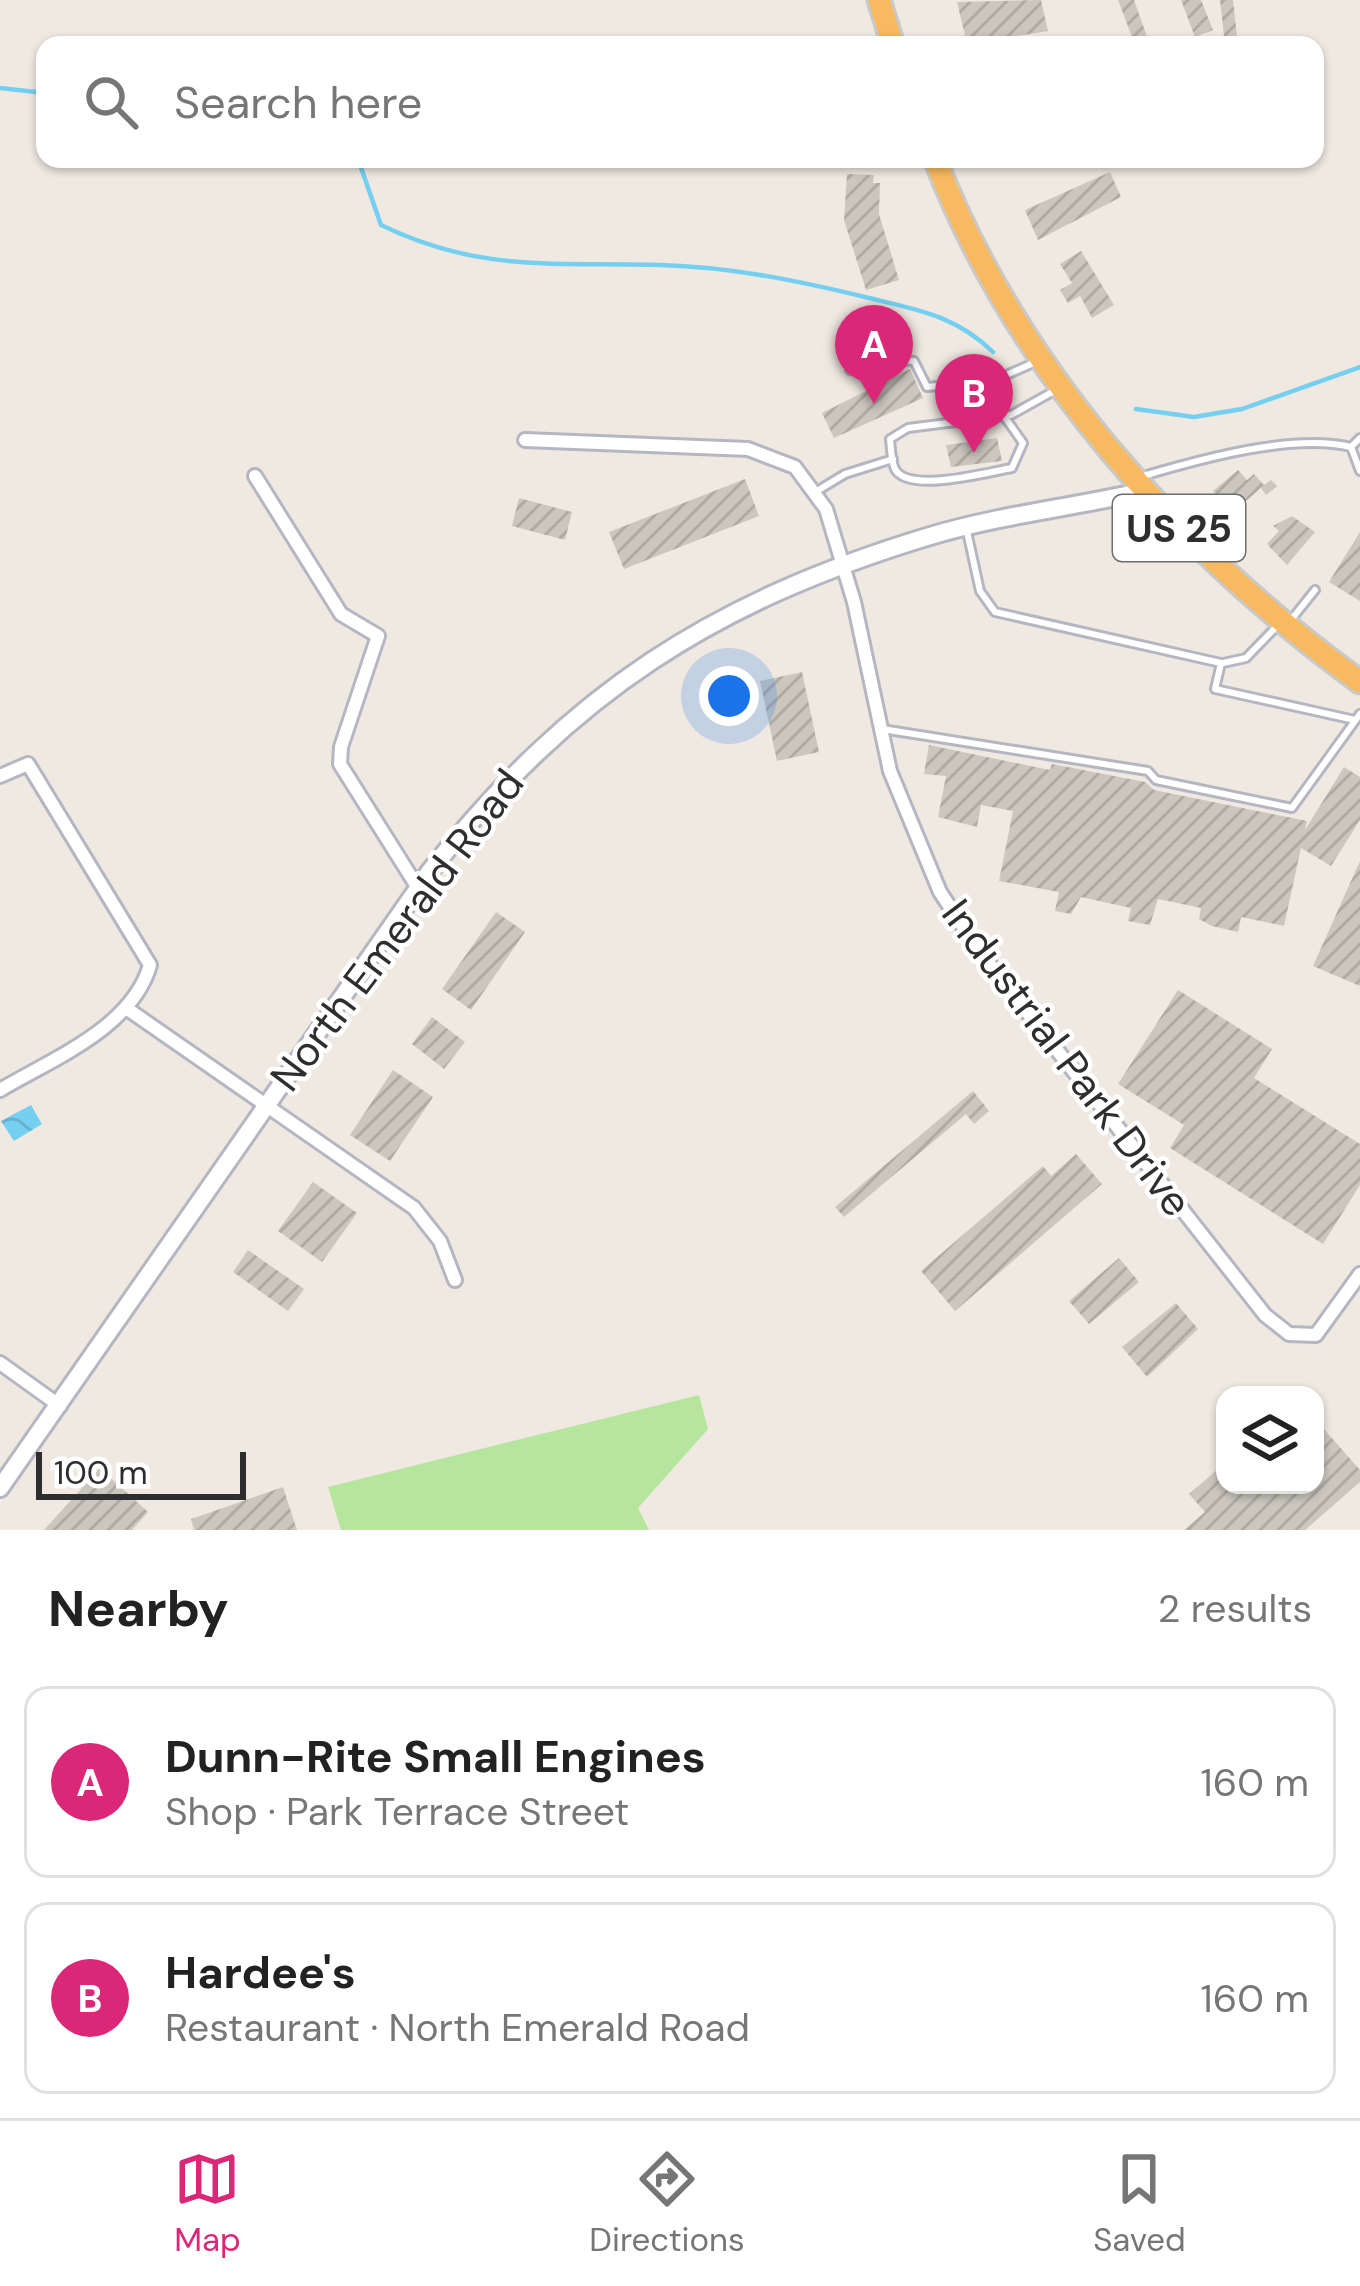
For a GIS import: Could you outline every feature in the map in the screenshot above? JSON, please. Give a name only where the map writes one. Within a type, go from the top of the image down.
[{"type":"highway","points":[[879,0],[890,36]]},
{"type":"highway","name":"US 25","points":[[939,168],[969,232],[1043,358],[1140,485],[1283,625],[1360,682]]},
{"type":"main road","name":"North Emerald Road","points":[[0,1487],[418,888],[518,766],[609,688],[730,613],[802,579],[966,527],[1140,485]]},
{"type":"street","points":[[525,440],[748,449],[795,467],[817,491]]},
{"type":"street","points":[[256,476],[341,614],[379,636],[341,748],[340,764],[418,888]]},
{"type":"street","name":"Industrial Park Drive","points":[[817,491],[844,567],[879,729],[913,836],[957,920],[1272,1320],[1289,1334],[1316,1335],[1327,1327],[1360,1274]]},
{"type":"street","points":[[0,776],[28,764],[149,961],[126,1008],[0,1090]]},
{"type":"street","points":[[126,1008],[421,1214],[440,1241],[455,1280]]},
{"type":"street","points":[[0,1363],[60,1406]]},
{"type":"lane","points":[[850,370],[900,358],[914,361],[928,387],[962,385],[993,381],[1043,358]]},
{"type":"lane","points":[[1004,416],[1023,443],[1012,468],[924,482],[899,475],[890,439],[908,428],[1004,416],[1062,386]]},
{"type":"lane","points":[[1351,447],[1360,439]]},
{"type":"lane","points":[[1140,485],[1246,449],[1332,442],[1351,447]]},
{"type":"lane","points":[[1351,447],[1360,471]]},
{"type":"lane","points":[[817,491],[845,474],[893,459]]},
{"type":"lane","points":[[966,527],[980,591],[995,612],[1221,663],[1246,658],[1315,590]]},
{"type":"lane","points":[[879,729],[1148,771],[1156,780],[1292,808],[1358,717],[1215,689],[1221,663]]},
{"type":"green space","points":[[699,1395],[708,1429],[638,1508],[649,1530],[341,1530],[328,1487]]},
{"type":"water","points":[[31,1105],[42,1124],[14,1141],[1,1121]]},
{"type":"building","points":[[1041,0],[1048,31],[965,36],[957,2]]},
{"type":"building","points":[[1118,0],[1134,0],[1147,36],[1132,36]]},
{"type":"building","points":[[1181,0],[1201,0],[1213,30],[1195,36]]},
{"type":"building","points":[[1220,0],[1233,0],[1237,36],[1224,36]]},
{"type":"building","points":[[1110,172],[1121,197],[1038,240],[1025,210]]},
{"type":"building","points":[[847,174],[874,175],[873,183],[880,183],[879,214],[899,280],[866,290],[844,220]]},
{"type":"building","points":[[1081,251],[1114,305],[1092,318],[1080,296],[1068,303],[1060,290],[1072,283],[1060,264]]},
{"type":"building","points":[[910,369],[923,398],[834,438],[822,413]]},
{"type":"building","points":[[997,438],[1002,461],[951,467],[946,445]]},
{"type":"building","points":[[1238,470],[1247,480],[1254,474],[1264,485],[1271,480],[1277,486],[1266,495],[1261,488],[1232,513],[1213,491]]},
{"type":"building","points":[[745,479],[759,516],[624,569],[609,532]]},
{"type":"building","points":[[519,498],[572,512],[565,540],[512,526]]},
{"type":"building","points":[[1292,516],[1315,532],[1287,565],[1267,544],[1279,531],[1273,526]]},
{"type":"building","points":[[1360,532],[1360,601],[1329,582]]},
{"type":"building","points":[[802,672],[819,752],[777,761],[760,681]]},
{"type":"building","points":[[929,745],[1050,770],[1052,764],[1145,782],[1154,790],[1307,821],[1305,830],[1344,767],[1360,777],[1360,820],[1331,866],[1301,848],[1284,926],[1241,917],[1238,932],[1199,919],[1201,908],[1158,899],[1150,925],[1128,921],[1131,908],[1081,897],[1071,914],[1055,911],[1059,892],[999,881],[1013,811],[981,805],[977,827],[938,817],[946,776],[924,774]]},
{"type":"building","points":[[1360,861],[1360,986],[1313,966]]},
{"type":"building","points":[[496,912],[525,932],[471,1010],[442,989]]},
{"type":"building","points":[[1178,990],[1272,1049],[1254,1078],[1360,1144],[1360,1185],[1323,1244],[1170,1148],[1184,1125],[1118,1084]]},
{"type":"building","points":[[432,1017],[465,1042],[444,1069],[412,1044]]},
{"type":"building","points":[[393,1070],[433,1097],[390,1161],[350,1135]]},
{"type":"building","points":[[973,1091],[989,1111],[974,1124],[966,1114],[844,1217],[835,1207]]},
{"type":"building","points":[[1076,1154],[1102,1184],[955,1311],[921,1271],[1043,1166],[1051,1176]]},
{"type":"building","points":[[313,1182],[357,1213],[322,1262],[278,1231]]},
{"type":"building","points":[[248,1250],[304,1289],[288,1311],[233,1272]]},
{"type":"building","points":[[1119,1258],[1139,1282],[1089,1324],[1069,1301]]},
{"type":"building","points":[[1176,1303],[1198,1329],[1147,1377],[1122,1347]]},
{"type":"building","points":[[1324,1429],[1360,1470],[1360,1482],[1305,1530],[1184,1530],[1205,1512],[1189,1494],[1216,1471],[1216,1494],[1324,1494]]},
{"type":"building","points":[[100,1468],[148,1512],[132,1530],[44,1530]]},
{"type":"building","points":[[283,1487],[297,1530],[194,1530],[191,1519]]},
{"type":"waterway","points":[[0,88],[36,92]]},
{"type":"waterway","points":[[361,168],[381,225],[452,251],[518,262],[687,266],[792,281],[936,316],[965,330],[993,352]]},
{"type":"waterway","points":[[1136,409],[1194,417],[1242,409],[1360,367]]},
{"type":"place","name":"Dunn-Rite Small Engines","points":[[874,404]]},
{"type":"place","name":"Hardee's","points":[[974,453]]}]
